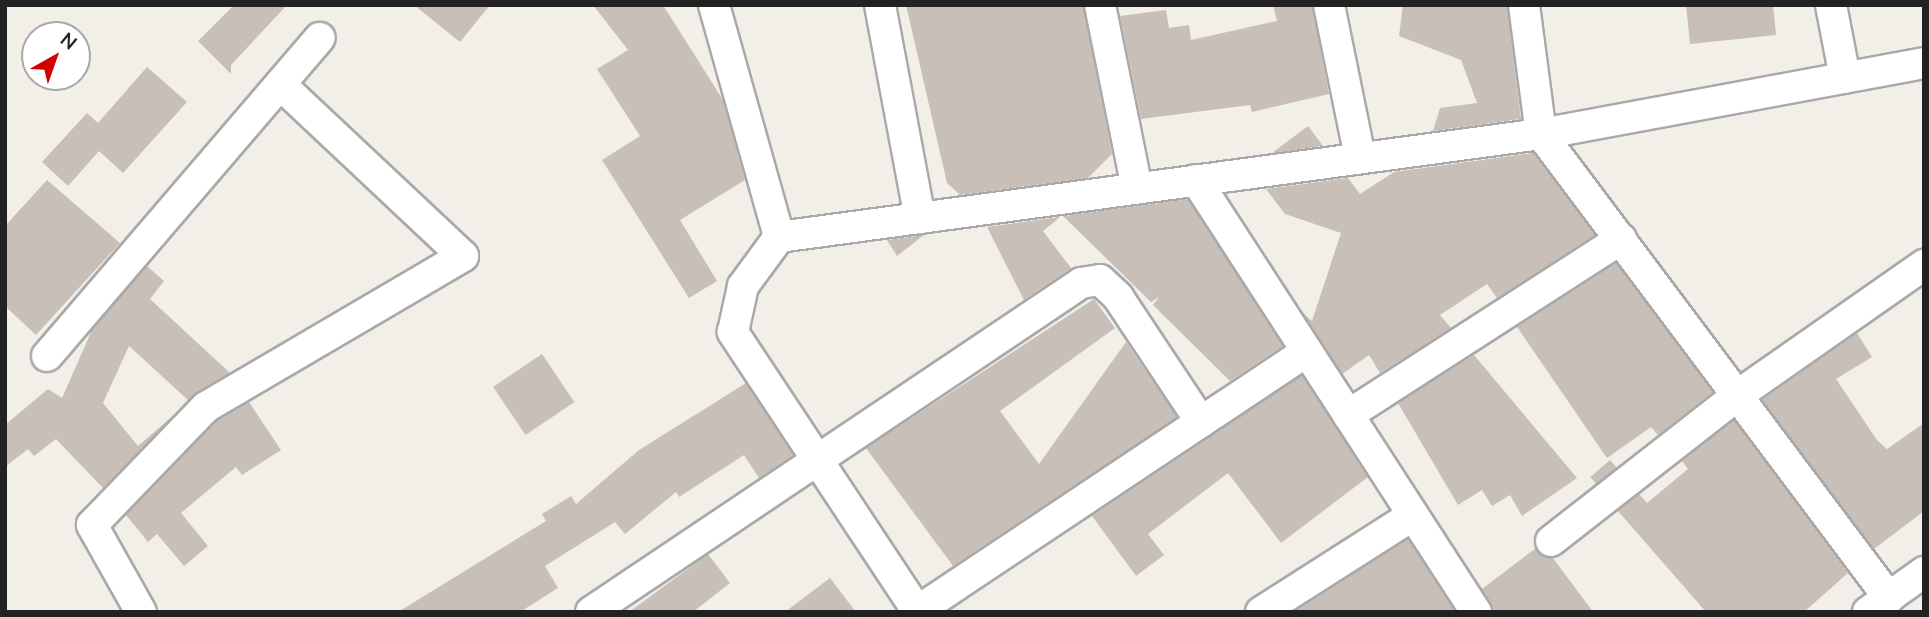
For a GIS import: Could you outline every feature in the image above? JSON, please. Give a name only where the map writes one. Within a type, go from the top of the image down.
[{"type":"street","points":[[714,5],[779,237]]},
{"type":"street","points":[[880,5],[920,218]]},
{"type":"street","points":[[1100,5],[1137,188]]},
{"type":"street","points":[[1329,5],[1360,158]]},
{"type":"street","points":[[1524,5],[1541,134],[1738,395],[1879,605],[1924,572]]},
{"type":"street","points":[[1831,5],[1845,78]]},
{"type":"street","points":[[47,356],[320,38]]},
{"type":"street","points":[[1307,351],[917,611],[814,461],[733,332],[743,286],[779,237],[1541,134],[1924,63]]},
{"type":"street","points":[[141,612],[92,525],[205,407],[463,256],[280,84]]},
{"type":"street","points":[[1196,180],[1476,612]]},
{"type":"street","points":[[1348,415],[1620,239]]},
{"type":"street","points":[[1551,541],[1738,395],[1924,265]]},
{"type":"street","points":[[591,612],[1081,283],[1100,281],[1118,296],[1201,422]]},
{"type":"street","points":[[1261,612],[1413,515]]},
{"type":"building","points":[[234,5],[287,5],[231,65],[231,74],[198,41]]},
{"type":"building","points":[[414,5],[490,5],[460,42]]},
{"type":"building","points":[[593,5],[663,5],[723,100],[745,180],[680,220],[717,281],[689,298],[602,160],[640,136],[597,69],[628,50]]},
{"type":"building","points":[[906,5],[1083,5],[1112,154],[1088,178],[960,195],[947,183]]},
{"type":"building","points":[[1273,5],[1312,5],[1329,94],[1252,112],[1250,105],[1141,119],[1120,16],[1166,10],[1169,28],[1189,25],[1191,40],[1277,21]]},
{"type":"building","points":[[1403,5],[1507,5],[1521,119],[1433,131],[1440,108],[1477,103],[1461,60],[1399,36]]},
{"type":"building","points":[[1686,5],[1773,5],[1776,35],[1690,44]]},
{"type":"building","points":[[147,67],[187,102],[123,173],[99,151],[68,186],[42,162],[87,113],[98,123]]},
{"type":"building","points":[[1308,126],[1323,146],[1272,153]]},
{"type":"building","points":[[1533,153],[1595,235],[1497,298],[1487,284],[1440,315],[1451,328],[1380,373],[1369,355],[1342,374],[1303,313],[1312,321],[1341,233],[1285,214],[1266,189],[1348,178],[1360,194],[1394,172]]},
{"type":"building","points":[[47,180],[120,243],[36,335],[5,306],[5,226]]},
{"type":"building","points":[[1188,199],[1283,346],[1230,381],[1153,305],[1159,297],[1151,302],[1063,216]]},
{"type":"building","points":[[1060,217],[1043,231],[1071,268],[1024,300],[987,227]]},
{"type":"building","points":[[923,235],[897,256],[887,240]]},
{"type":"building","points":[[1616,263],[1713,392],[1658,435],[1651,427],[1607,458],[1517,327]]},
{"type":"building","points":[[147,266],[164,281],[150,299],[230,373],[188,400],[129,346],[103,403],[138,446],[176,413],[103,488],[56,439],[34,456],[28,449],[5,467],[5,425],[48,389],[62,398],[92,330]]},
{"type":"building","points":[[1094,299],[1115,328],[1000,411],[1039,464],[1126,342],[1177,417],[953,566],[866,448]]},
{"type":"building","points":[[1857,333],[1872,357],[1836,379],[1877,440],[1887,449],[1924,423],[1924,511],[1874,549],[1762,400]]},
{"type":"building","points":[[542,354],[574,402],[526,435],[493,387]]},
{"type":"building","points":[[1474,355],[1577,478],[1522,516],[1510,495],[1492,506],[1482,490],[1458,505],[1398,403]]},
{"type":"building","points":[[1302,375],[1368,477],[1281,543],[1228,473],[1148,534],[1164,555],[1136,576],[1092,516]]},
{"type":"building","points":[[746,383],[793,455],[759,478],[744,455],[679,497],[676,492],[625,534],[615,522],[545,566],[558,588],[520,612],[398,612],[546,521],[542,514],[571,496],[576,504],[639,450]]},
{"type":"building","points":[[249,402],[281,450],[242,475],[236,467],[181,513],[208,546],[184,566],[157,534],[148,542],[126,515],[217,421]]},
{"type":"building","points":[[1734,420],[1848,573],[1804,612],[1706,612],[1618,511],[1639,494],[1647,503],[1688,469],[1682,461]]},
{"type":"building","points":[[1610,460],[1617,468],[1598,485],[1590,477]]},
{"type":"building","points":[[1408,539],[1455,612],[1294,612]]},
{"type":"building","points":[[1536,548],[1553,558],[1593,612],[1493,612],[1482,589]]},
{"type":"building","points":[[708,554],[730,583],[693,612],[629,612]]},
{"type":"building","points":[[830,578],[856,612],[785,612]]}]
